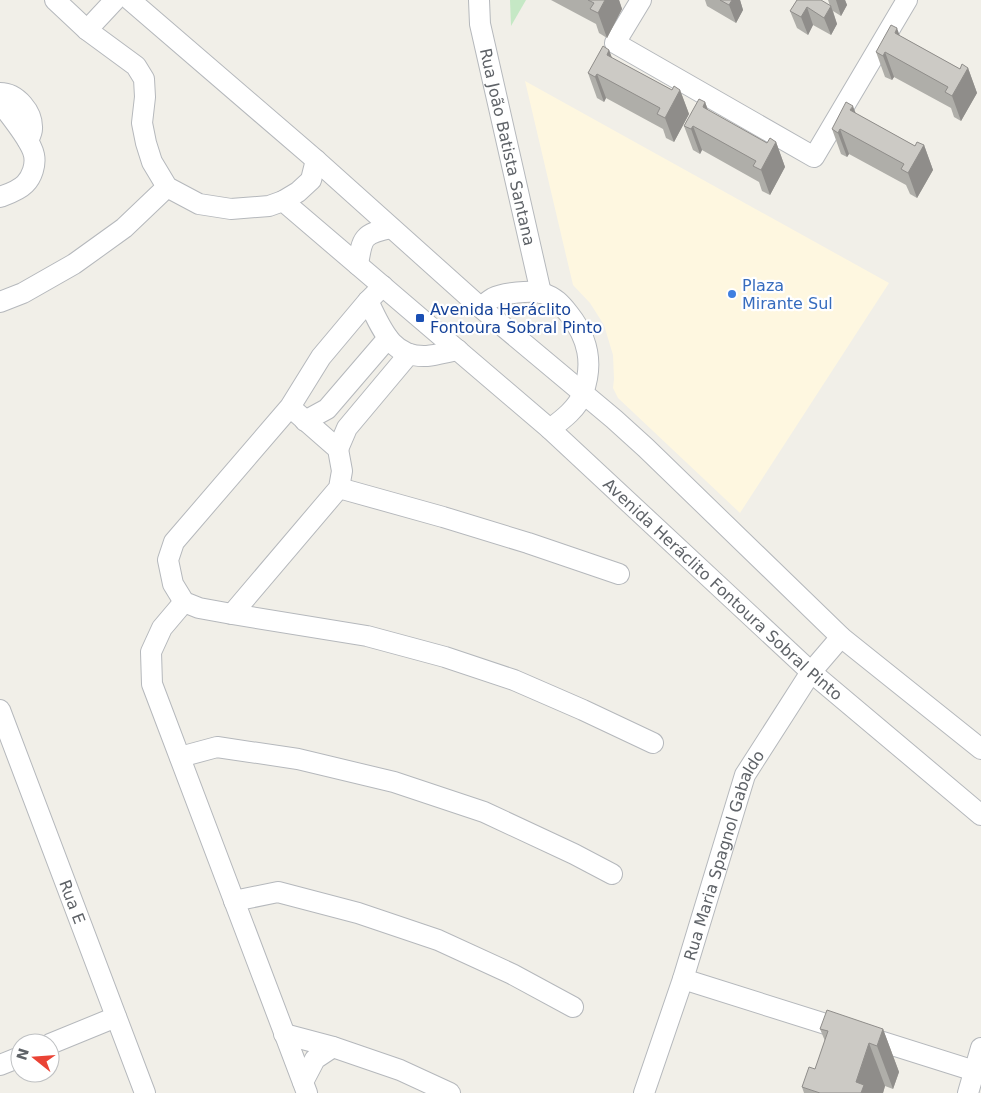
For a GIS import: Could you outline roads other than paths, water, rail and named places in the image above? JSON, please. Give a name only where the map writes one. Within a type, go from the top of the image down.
[{"type":"street","points":[[55,0],[87,30],[136,66],[144,79],[145,98],[142,123],[146,143],[152,162],[166,187],[199,204],[231,209],[269,206],[283,201],[298,192],[310,180],[316,160]]},
{"type":"street","points":[[87,30],[116,0]]},
{"type":"street","points":[[130,0],[316,160],[480,308],[614,419],[841,637],[981,749]]},
{"type":"street","name":"Rua João Batista Santana","points":[[479,0],[480,24],[541,293]]},
{"type":"street","points":[[641,0],[615,43],[814,157],[907,0]]},
{"type":"street","points":[[0,93],[7,93],[18,99],[25,108],[30,118],[32,130],[28,141]]},
{"type":"street","points":[[0,102],[28,141],[34,155],[33,171],[24,185],[0,197]]},
{"type":"street","points":[[0,302],[23,293],[74,264],[124,228],[166,187]]},
{"type":"street","name":"Avenida Heráclito Fontoura Sobral Pinto","points":[[283,201],[550,429],[811,672],[981,815]]},
{"type":"street","points":[[358,265],[362,244],[366,236],[376,231],[391,228]]},
{"type":"street","points":[[383,286],[321,357],[297,414],[174,542],[168,560],[173,584],[184,602],[199,608],[367,636],[445,657],[514,680],[653,743]]},
{"type":"street","points":[[480,308],[494,298],[514,292],[541,293],[559,302],[577,324],[587,345],[589,370],[583,394],[568,415],[550,429]]},
{"type":"street","points":[[368,301],[388,338],[396,348],[409,354],[425,356],[458,350]]},
{"type":"street","points":[[297,414],[327,409],[388,338]]},
{"type":"street","points":[[232,614],[339,488],[342,471],[338,449],[347,428],[409,354]]},
{"type":"street","points":[[297,414],[338,449]]},
{"type":"street","points":[[339,488],[490,531],[619,574]]},
{"type":"street","points":[[184,602],[162,628],[151,652],[152,684],[305,1088]]},
{"type":"street","name":"Rua Maria Spagnol Gabaldo","points":[[644,1093],[683,979],[745,775],[811,672],[841,637]]},
{"type":"street","name":"Rua E","points":[[0,710],[145,1093]]},
{"type":"street","points":[[180,757],[217,747],[298,759],[394,782],[484,812],[612,874]]},
{"type":"street","points":[[234,901],[278,892],[358,913],[438,940],[512,974],[574,1007]]},
{"type":"street","points":[[683,979],[978,1072]]},
{"type":"street","points":[[60,1040],[116,1017]]},
{"type":"street","points":[[284,1034],[333,1047],[400,1070],[450,1093]]},
{"type":"street","points":[[305,1088],[315,1059],[333,1047]]},
{"type":"street","points":[[968,1093],[978,1072],[981,1048]]},
{"type":"place","name":"Plaza Mirante Sul","points":[[732,294]]},
{"type":"place","name":"Avenida Heráclito Fontoura Sobral Pinto","points":[[420,318]]}]
